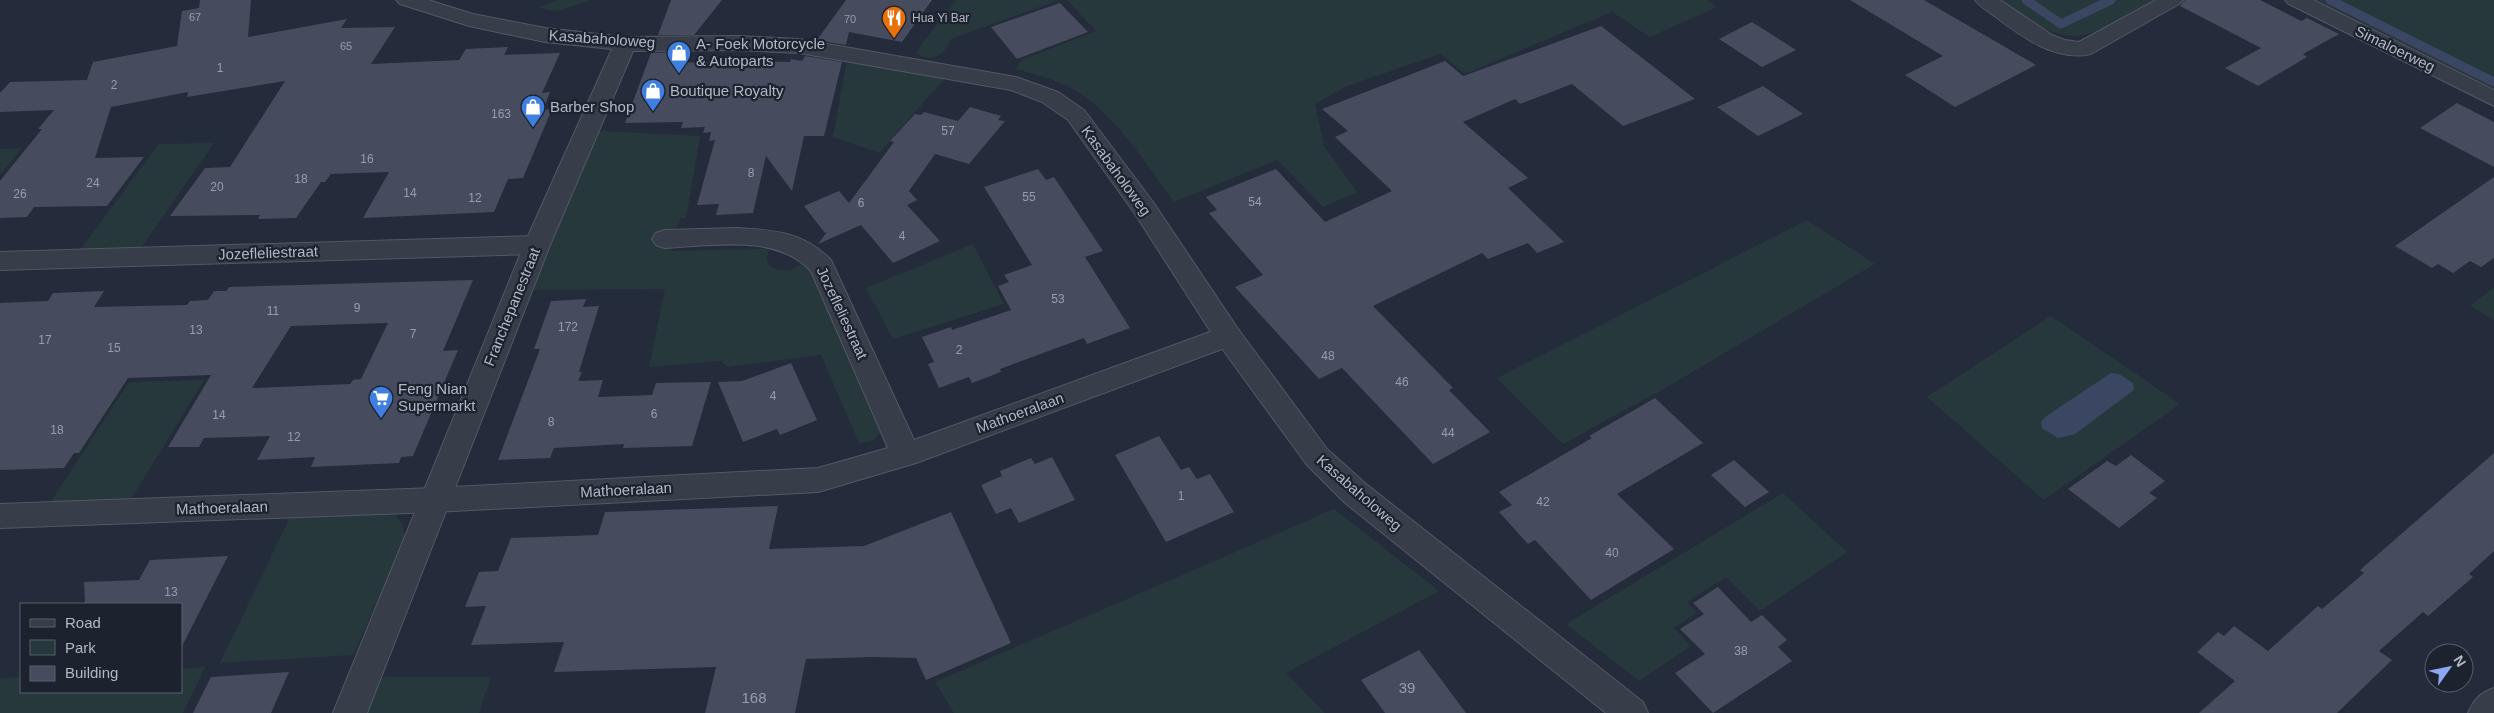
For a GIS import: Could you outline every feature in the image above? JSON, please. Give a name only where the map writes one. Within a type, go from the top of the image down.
[{"type":"street","name":"Kasabaholoweg","points":[[407,0],[469,20],[545,35],[625,44],[738,43],[799,46],[900,62],[1016,84],[1050,97],[1076,115],[1149,216],[1228,336],[1317,457],[1355,493],[1631,713]]},
{"type":"street","points":[[1986,0],[2054,45],[2069,50],[2083,49],[2172,0]]},
{"type":"street","name":"Simaloerweg","points":[[2296,0],[2494,99]]},
{"type":"street","name":"Franchepanestraat","points":[[350,713],[537,246],[625,44]]},
{"type":"street","name":"Jozefleliestraat","points":[[666,239],[741,237],[782,242],[804,250],[822,266],[906,455]]},
{"type":"street","name":"Jozefleliestraat","points":[[0,261],[537,246]]},
{"type":"street","name":"Mathoeralaan","points":[[0,516],[434,500],[818,480],[906,455],[1228,336]]},
{"type":"street","points":[[2485,713],[2494,703]]},
{"type":"green space","points":[[557,0],[591,0],[556,11],[539,8]]},
{"type":"green space","points":[[956,0],[1059,0],[951,39],[945,50],[937,56],[927,57],[915,53]]},
{"type":"green space","points":[[1067,0],[1707,0],[1717,7],[1650,37],[1612,12],[1465,74],[1441,54],[1347,86],[1315,104],[1324,146],[1357,192],[1323,207],[1277,160],[1174,202],[1118,127],[1092,102],[1063,84],[1016,69],[1021,60],[1096,31]]},
{"type":"green space","points":[[1999,0],[2156,0],[2092,33],[2072,36],[2049,31]]},
{"type":"green space","points":[[2305,0],[2494,0],[2494,95]]},
{"type":"green space","points":[[847,60],[945,78],[879,153],[833,137]]},
{"type":"green space","points":[[600,131],[700,136],[686,218],[681,218],[676,228],[663,231],[658,246],[673,251],[769,249],[767,258],[769,266],[785,270],[793,269],[801,264],[811,272],[880,433],[872,441],[859,443],[821,355],[728,367],[721,361],[649,367],[665,289],[531,290]]},
{"type":"green space","points":[[214,143],[141,248],[80,250],[159,144]]},
{"type":"green space","points":[[22,148],[0,175],[0,149]]},
{"type":"green space","points":[[1807,220],[1875,264],[1667,387],[1563,444],[1497,378]]},
{"type":"green space","points":[[973,244],[1004,304],[893,339],[866,288]]},
{"type":"green space","points":[[2494,287],[2494,320],[2470,306]]},
{"type":"green space","points":[[2051,316],[2180,404],[2044,500],[1927,397]]},
{"type":"green space","points":[[204,380],[130,501],[50,503],[129,382]]},
{"type":"green space","points":[[1783,493],[1847,552],[1760,611],[1726,577],[1687,602],[1697,613],[1674,628],[1691,646],[1639,681],[1566,624]]},
{"type":"green space","points":[[1334,509],[1439,591],[1286,673],[1325,713],[954,713],[935,682]]},
{"type":"green space","points":[[395,515],[403,526],[405,540],[353,655],[220,663],[290,517]]},
{"type":"green space","points":[[205,667],[183,713],[0,713],[0,678],[20,677],[20,693],[182,693],[182,669]]},
{"type":"green space","points":[[380,677],[491,677],[479,713],[364,713]]},
{"type":"water","points":[[2111,373],[2119,374],[2133,383],[2134,390],[2075,434],[2058,438],[2042,428],[2041,422],[2045,417]]},
{"type":"building","points":[[200,0],[251,0],[248,37],[347,19],[341,28],[395,27],[371,64],[459,60],[466,49],[508,47],[504,55],[560,53],[542,93],[550,92],[543,110],[552,109],[523,178],[508,179],[494,212],[363,218],[389,172],[331,174],[325,182],[321,182],[296,218],[258,219],[260,215],[170,216],[205,168],[230,167],[285,81],[187,97],[188,92],[111,107],[95,158],[144,157],[107,206],[34,207],[27,217],[0,218],[0,181],[42,129],[38,129],[54,110],[0,112],[0,93],[10,82],[87,80],[93,62],[177,46],[182,11],[199,8]]},
{"type":"building","points":[[671,0],[722,0],[694,35],[658,35]]},
{"type":"building","points":[[846,0],[932,0],[902,42],[849,32],[846,45],[817,40]]},
{"type":"building","points":[[1850,0],[1924,0],[2036,65],[1955,107],[1905,75],[1943,56]]},
{"type":"building","points":[[2185,0],[2260,0],[2301,21],[2307,18],[2339,34],[2303,54],[2307,57],[2258,86],[2225,68],[2261,48],[2180,6]]},
{"type":"building","points":[[1060,3],[1088,32],[1017,59],[991,27]]},
{"type":"building","points":[[1752,22],[1796,50],[1762,67],[1719,39]]},
{"type":"building","points":[[1601,26],[1695,99],[1623,126],[1572,84],[1520,104],[1515,99],[1463,122],[1528,178],[1508,188],[1564,242],[1537,253],[1528,243],[1488,259],[1482,253],[1373,306],[1453,388],[1449,390],[1490,432],[1433,464],[1342,368],[1319,379],[1235,287],[1263,275],[1209,213],[1217,210],[1206,197],[1276,169],[1325,222],[1392,191],[1335,137],[1348,131],[1322,109],[1445,61],[1463,76]]},
{"type":"building","points":[[680,52],[671,63],[790,62],[791,59],[802,61],[805,56],[842,62],[824,136],[804,136],[792,191],[766,156],[753,213],[716,215],[719,204],[697,205],[715,140],[709,141],[711,132],[703,133],[705,127],[681,128],[683,122],[625,123],[651,53]]},
{"type":"building","points":[[1763,86],[1803,114],[1758,136],[1717,107]]},
{"type":"building","points":[[2457,103],[2494,122],[2494,167],[2420,128]]},
{"type":"building","points":[[970,107],[1001,116],[998,120],[1005,121],[969,164],[935,154],[909,191],[917,200],[907,205],[940,241],[893,263],[861,225],[818,244],[827,232],[825,233],[804,206],[839,191],[849,203],[894,142],[890,141],[915,114],[921,115],[924,112],[958,121]]},
{"type":"building","points":[[1038,169],[1046,180],[1054,177],[1103,251],[1085,257],[1130,328],[1087,344],[1084,338],[1000,369],[1001,372],[972,383],[969,377],[939,388],[928,364],[934,362],[922,337],[951,327],[952,330],[1011,310],[998,286],[1009,282],[1004,275],[1032,265],[984,187]]},
{"type":"building","points":[[2494,177],[2494,258],[2481,267],[2470,261],[2453,273],[2438,264],[2432,268],[2395,246]]},
{"type":"building","points":[[473,280],[443,351],[458,350],[413,456],[401,457],[399,463],[311,467],[315,457],[257,460],[270,436],[204,438],[199,447],[168,447],[211,375],[128,378],[79,453],[74,453],[64,468],[0,470],[0,303],[48,301],[53,293],[104,291],[94,307],[187,305],[190,301],[208,300],[214,291],[226,291],[229,287]],"holes":[[[388,323],[361,379],[353,380],[350,384],[252,388],[291,326]]]},
{"type":"building","points":[[586,299],[583,307],[599,306],[578,381],[603,380],[598,397],[652,395],[656,383],[711,382],[692,446],[623,448],[624,444],[554,448],[550,458],[498,460],[540,349],[534,349],[551,301]]},
{"type":"building","points":[[791,363],[817,420],[780,435],[777,429],[743,442],[718,382],[742,381]]},
{"type":"building","points":[[1655,398],[1703,443],[1617,494],[1674,549],[1591,600],[1535,540],[1528,544],[1499,512],[1512,505],[1499,492],[1592,438],[1589,436]]},
{"type":"building","points":[[1159,436],[1181,470],[1189,467],[1197,479],[1210,474],[1234,512],[1166,542],[1115,455]]},
{"type":"building","points":[[2494,453],[2494,551],[2469,574],[2473,577],[2428,616],[2423,612],[2379,651],[2392,660],[2337,713],[2199,713],[2235,681],[2197,652],[2218,632],[2224,636],[2234,626],[2268,651],[2318,606],[2322,609],[2364,573],[2360,570]]},
{"type":"building","points":[[2131,455],[2165,481],[2149,493],[2157,498],[2119,528],[2068,489],[2107,461],[2116,466]]},
{"type":"building","points":[[1052,457],[1075,500],[1019,523],[1011,508],[996,514],[981,485],[1002,476],[1000,471],[1031,458],[1035,464]]},
{"type":"building","points":[[1734,460],[1769,492],[1745,507],[1711,475]]},
{"type":"building","points":[[778,506],[769,549],[864,546],[951,512],[1011,643],[926,680],[916,658],[806,659],[795,713],[705,713],[716,667],[554,672],[564,642],[471,645],[486,606],[465,607],[479,572],[498,571],[511,538],[598,535],[605,512]]},
{"type":"building","points":[[228,556],[182,646],[182,603],[85,603],[84,582],[139,580],[150,560]]},
{"type":"building","points":[[1718,587],[1751,622],[1762,615],[1787,640],[1778,647],[1792,661],[1713,713],[1675,673],[1705,654],[1680,629],[1704,614],[1693,603]]},
{"type":"building","points":[[1419,650],[1466,713],[1385,713],[1361,680]]},
{"type":"building","points":[[289,672],[271,713],[193,713],[211,677]]},
{"type":"waterway","points":[[2026,0],[2061,24],[2111,0]]},
{"type":"waterway","points":[[2330,0],[2494,82]]},
{"type":"place","name":"Hua Yi Bar","points":[[894,39]]},
{"type":"place","name":"A- Foek Motorcycle & Autoparts","points":[[679,74]]},
{"type":"place","name":"Boutique Royalty","points":[[653,112]]},
{"type":"place","name":"Barber Shop","points":[[533,128]]},
{"type":"place","name":"Feng Nian Supermarkt","points":[[381,419]]}]
